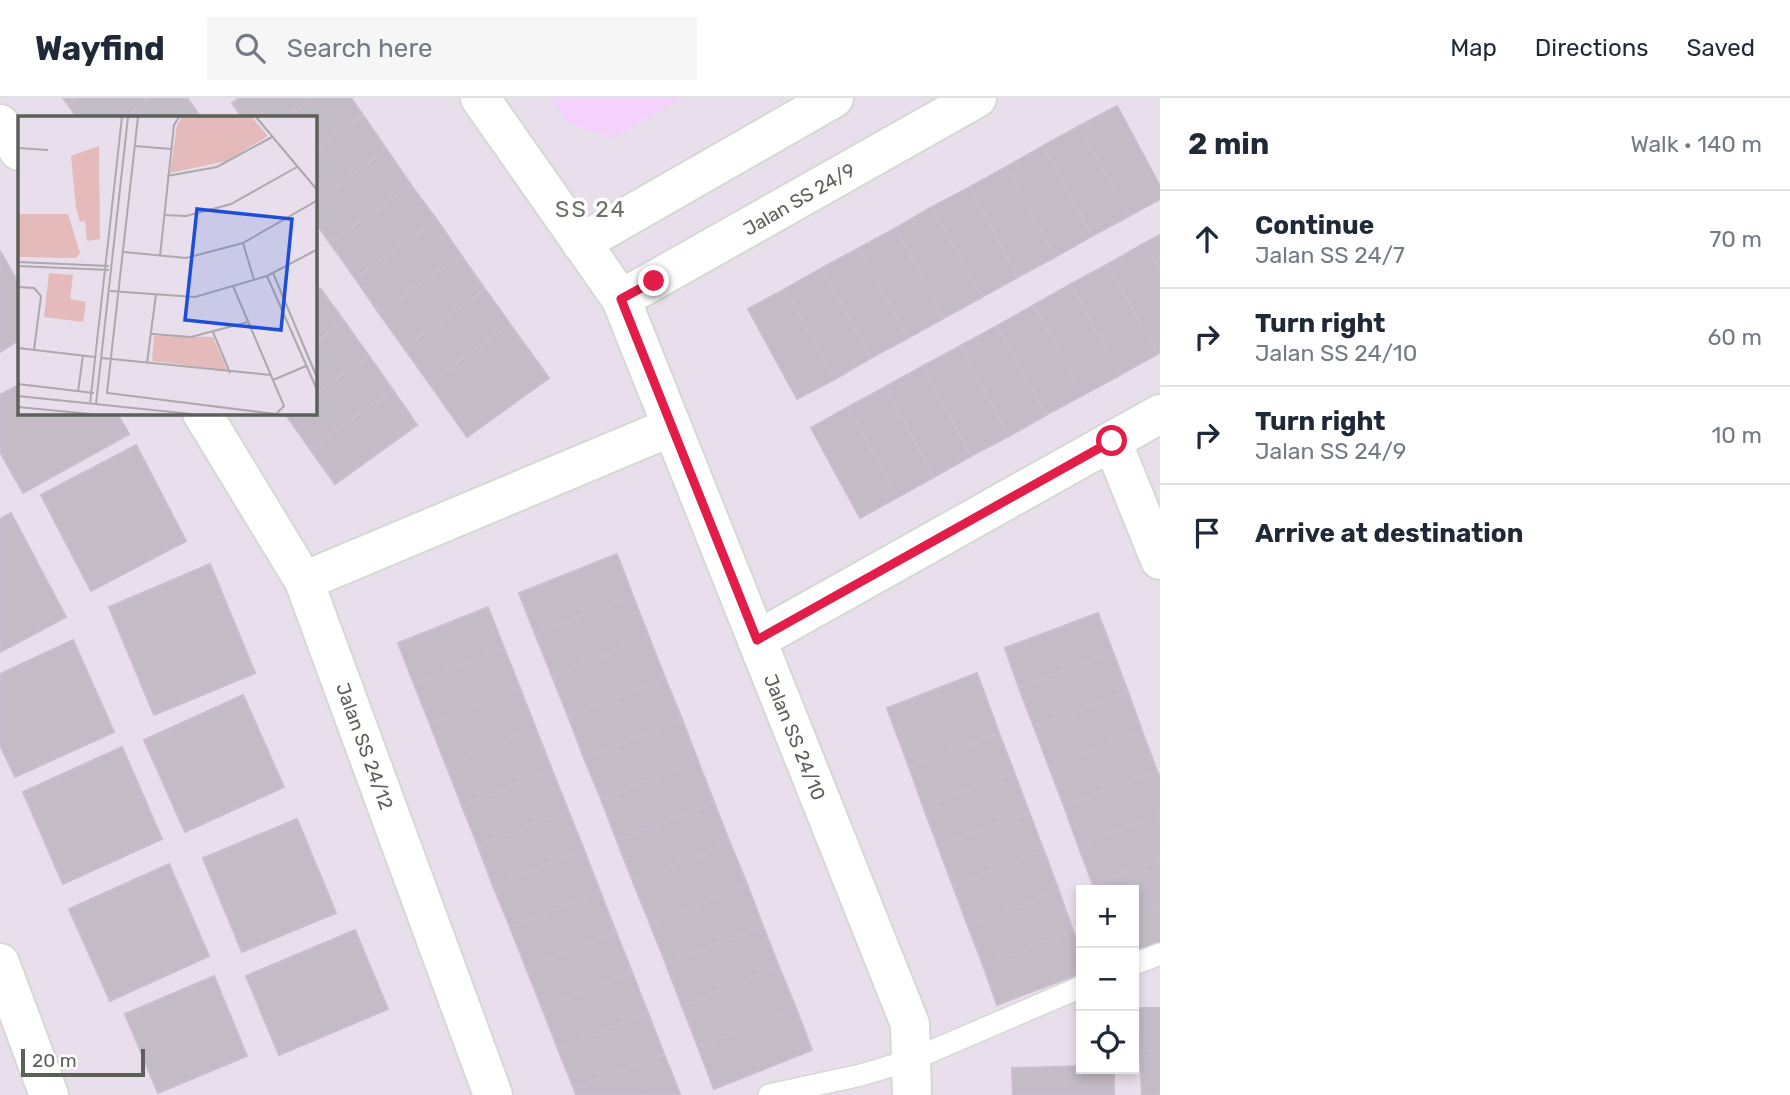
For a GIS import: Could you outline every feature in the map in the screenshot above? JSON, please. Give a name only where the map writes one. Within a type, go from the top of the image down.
[{"type":"street","name":"Jalan SS 24/10","points":[[480,98],[621,299],[910,1024],[912,1078]]},
{"type":"street","points":[[581,243],[834,98]]},
{"type":"street","name":"Jalan SS 24/9","points":[[621,299],[977,98]]},
{"type":"street","points":[[0,124],[18,150]]},
{"type":"street","points":[[757,640],[1160,414]]},
{"type":"street","name":"Jalan SS 24/12","points":[[203,415],[304,581],[494,1095]]},
{"type":"street","points":[[304,581],[671,427]]},
{"type":"street","points":[[1112,441],[1160,560]]},
{"type":"street","points":[[0,963],[49,1095]]},
{"type":"lane","points":[[1139,962],[1160,954]]},
{"type":"lane","points":[[769,1095],[861,1075],[912,1078],[1076,990]]},
{"type":"shaded area","points":[[551,98],[683,98],[613,138],[568,123]]},
{"type":"building","points":[[63,98],[78,98],[68,105]]},
{"type":"building","points":[[78,98],[151,98],[125,116],[76,116],[68,105]]},
{"type":"building","points":[[151,98],[187,98],[199,115],[198,116],[125,116]]},
{"type":"building","points":[[239,98],[313,98],[287,116],[241,116],[232,103]]},
{"type":"building","points":[[313,98],[351,98],[363,115],[317,148],[317,116],[287,116]]},
{"type":"building","points":[[1117,106],[1160,186],[1160,199],[1129,216],[1079,126]]},
{"type":"building","points":[[363,115],[387,150],[317,200],[317,148]]},
{"type":"building","points":[[1079,126],[1129,216],[1092,236],[1043,146]]},
{"type":"building","points":[[1043,146],[1092,236],[1055,257],[1006,167]]},
{"type":"building","points":[[387,150],[411,185],[330,243],[317,225],[317,200]]},
{"type":"building","points":[[1006,167],[1055,257],[1018,277],[970,187]]},
{"type":"building","points":[[411,185],[437,220],[355,278],[330,243]]},
{"type":"building","points":[[970,187],[1018,277],[982,297],[932,207]]},
{"type":"building","points":[[932,207],[982,297],[944,318],[896,228]]},
{"type":"building","points":[[437,220],[461,255],[379,313],[355,278]]},
{"type":"building","points":[[896,228],[944,318],[908,338],[859,248]]},
{"type":"building","points":[[1160,235],[1160,271],[1145,243]]},
{"type":"building","points":[[1145,243],[1160,271],[1160,352],[1157,354],[1108,264]]},
{"type":"building","points":[[859,248],[908,338],[871,358],[822,268]]},
{"type":"building","points":[[0,251],[18,282],[18,341],[0,352]]},
{"type":"building","points":[[461,255],[485,289],[404,348],[379,313]]},
{"type":"building","points":[[1108,264],[1157,354],[1120,375],[1071,284]]},
{"type":"building","points":[[822,268],[871,358],[835,379],[785,289]]},
{"type":"building","points":[[1071,284],[1120,375],[1083,395],[1034,305]]},
{"type":"building","points":[[320,288],[344,321],[317,341],[317,290]]},
{"type":"building","points":[[485,289],[510,324],[429,383],[404,348]]},
{"type":"building","points":[[785,289],[835,379],[797,399],[748,309]]},
{"type":"building","points":[[1034,305],[1083,395],[1046,415],[997,326]]},
{"type":"building","points":[[344,321],[369,356],[317,393],[317,341]]},
{"type":"building","points":[[510,324],[549,378],[467,437],[429,383]]},
{"type":"building","points":[[997,326],[1046,415],[1009,436],[960,346]]},
{"type":"building","points":[[960,346],[1009,436],[971,456],[923,366]]},
{"type":"building","points":[[369,356],[393,390],[310,449],[286,415],[317,415],[317,393]]},
{"type":"building","points":[[923,366],[971,456],[934,477],[885,387]]},
{"type":"building","points":[[18,386],[18,415],[118,415],[129,434],[23,493],[0,452],[0,395]]},
{"type":"building","points":[[885,387],[934,477],[898,497],[848,407]]},
{"type":"building","points":[[393,390],[417,425],[335,484],[310,449]]},
{"type":"building","points":[[848,407],[898,497],[860,518],[811,428]]},
{"type":"building","points":[[136,445],[186,541],[91,591],[41,495]]},
{"type":"building","points":[[11,513],[66,617],[0,652],[0,519]]},
{"type":"building","points":[[617,554],[633,596],[535,634],[519,593]]},
{"type":"building","points":[[210,564],[255,673],[154,715],[109,607]]},
{"type":"building","points":[[633,596],[649,637],[552,676],[535,634]]},
{"type":"building","points":[[488,607],[504,648],[414,684],[398,643]]},
{"type":"building","points":[[1098,613],[1113,652],[1019,688],[1005,648]]},
{"type":"building","points":[[649,637],[665,678],[568,716],[552,676]]},
{"type":"building","points":[[73,640],[114,732],[15,777],[0,745],[0,674]]},
{"type":"building","points":[[504,648],[520,688],[430,724],[414,684]]},
{"type":"building","points":[[1113,652],[1128,692],[1034,727],[1019,688]]},
{"type":"building","points":[[977,673],[999,733],[909,767],[887,708]]},
{"type":"building","points":[[665,678],[682,719],[584,758],[568,716]]},
{"type":"building","points":[[520,688],[536,729],[446,765],[430,724]]},
{"type":"building","points":[[1128,692],[1142,731],[1049,767],[1034,727]]},
{"type":"building","points":[[243,695],[284,787],[185,832],[144,740]]},
{"type":"building","points":[[682,719],[698,761],[601,799],[584,758]]},
{"type":"building","points":[[536,729],[552,770],[462,806],[446,765]]},
{"type":"building","points":[[1142,731],[1157,771],[1064,806],[1049,767]]},
{"type":"building","points":[[999,733],[1014,772],[923,806],[909,767]]},
{"type":"building","points":[[122,747],[162,839],[63,884],[23,792]]},
{"type":"building","points":[[698,761],[714,802],[617,841],[601,799]]},
{"type":"building","points":[[552,770],[568,810],[478,846],[462,806]]},
{"type":"building","points":[[1157,771],[1160,777],[1160,815],[1078,845],[1064,806]]},
{"type":"building","points":[[1014,772],[1029,812],[938,846],[923,806]]},
{"type":"building","points":[[714,802],[730,843],[633,882],[617,841]]},
{"type":"building","points":[[568,810],[584,850],[493,886],[478,846]]},
{"type":"building","points":[[1029,812],[1044,851],[953,886],[938,846]]},
{"type":"building","points":[[1160,815],[1160,859],[1093,885],[1078,845]]},
{"type":"building","points":[[297,819],[336,913],[242,952],[203,858]]},
{"type":"building","points":[[730,843],[747,884],[650,924],[633,882]]},
{"type":"building","points":[[584,850],[600,891],[510,927],[493,886]]},
{"type":"building","points":[[1044,851],[1059,891],[968,926],[953,886]]},
{"type":"building","points":[[1160,859],[1160,904],[1139,912],[1139,885],[1093,885]]},
{"type":"building","points":[[169,864],[209,956],[110,1001],[69,909]]},
{"type":"building","points":[[747,884],[763,926],[666,964],[650,924]]},
{"type":"building","points":[[600,891],[616,932],[526,968],[510,927]]},
{"type":"building","points":[[1059,891],[1073,931],[983,965],[968,926]]},
{"type":"building","points":[[1160,904],[1160,949],[1139,957],[1139,948],[1139,912]]},
{"type":"building","points":[[763,926],[779,967],[682,1006],[666,964]]},
{"type":"building","points":[[355,930],[388,1009],[279,1055],[246,976]]},
{"type":"building","points":[[1073,931],[1076,938],[1076,975],[997,1005],[983,965]]},
{"type":"building","points":[[616,932],[632,972],[542,1008],[526,968]]},
{"type":"building","points":[[779,967],[796,1008],[698,1047],[682,1006]]},
{"type":"building","points":[[632,972],[648,1013],[558,1049],[542,1008]]},
{"type":"building","points":[[214,976],[247,1056],[158,1093],[125,1014]]},
{"type":"building","points":[[796,1008],[812,1050],[714,1089],[698,1047]]},
{"type":"building","points":[[1139,1008],[1160,1008],[1160,1051],[1140,1052]]},
{"type":"building","points":[[648,1013],[664,1054],[574,1089],[558,1049]]},
{"type":"building","points":[[1160,1051],[1160,1095],[1142,1095],[1140,1052]]},
{"type":"building","points":[[664,1054],[680,1094],[576,1095],[574,1089]]},
{"type":"building","points":[[1076,1066],[1076,1074],[1114,1074],[1114,1095],[1013,1095],[1012,1068]]},
{"type":"district","name":"SS 24","points":[[591,209]]},
{"type":"route","points":[[654,281],[621,299],[757,640],[1112,441]]}]
